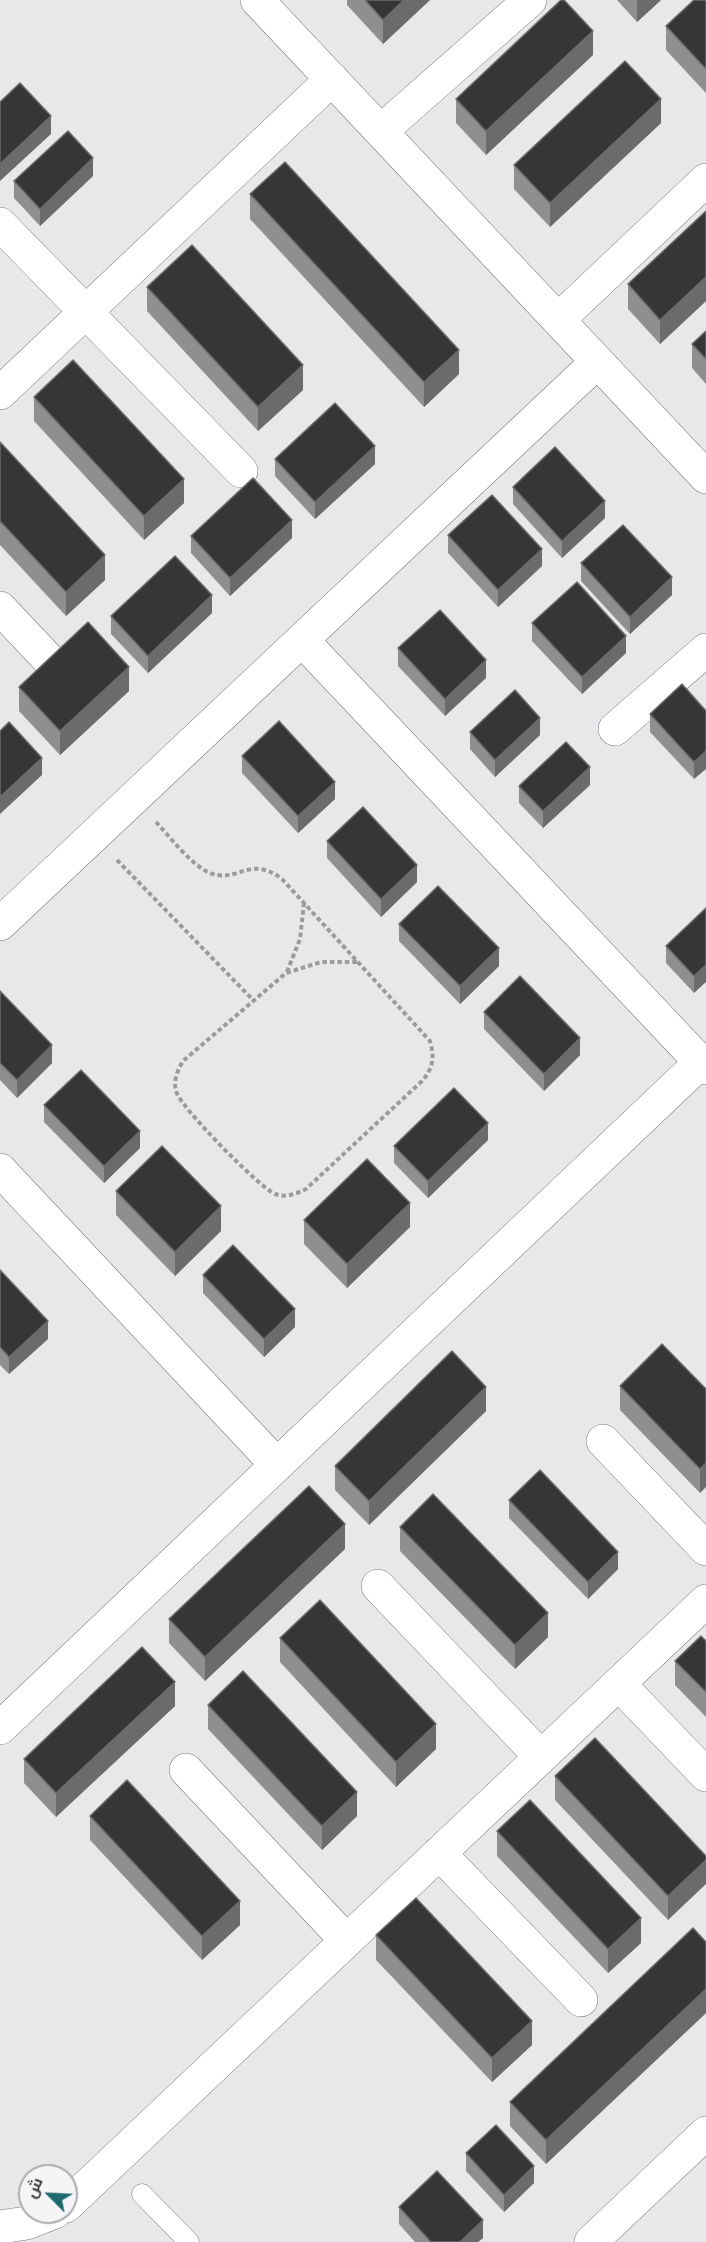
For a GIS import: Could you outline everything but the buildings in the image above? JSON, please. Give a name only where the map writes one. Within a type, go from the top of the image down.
[{"type":"street","points":[[257,0],[706,477]]},
{"type":"street","points":[[381,131],[530,0]]},
{"type":"street","points":[[0,393],[332,79]]},
{"type":"street","points":[[558,320],[706,180]]},
{"type":"street","points":[[0,224],[241,471]]},
{"type":"street","points":[[0,924],[597,362]]},
{"type":"street","points":[[0,608],[49,660]]},
{"type":"street","points":[[0,1728],[704,1065],[302,640]]},
{"type":"street","points":[[615,729],[706,650]]},
{"type":"street","points":[[0,1170],[277,1466]]},
{"type":"street","points":[[603,1441],[706,1549]]},
{"type":"street","points":[[378,1586],[541,1757]]},
{"type":"street","points":[[78,2195],[706,1601]]},
{"type":"street","points":[[619,1684],[706,1775]]},
{"type":"street","points":[[186,1770],[346,1940]]},
{"type":"street","points":[[439,1852],[580,2000]]},
{"type":"street","points":[[591,2242],[706,2133]]},
{"type":"street","points":[[0,2227],[20,2224]]},
{"type":"street","points":[[26,2242],[50,2224]]},
{"type":"lane","points":[[142,2194],[189,2242]]},
{"type":"path","points":[[134,798],[200,868],[220,876],[228,876],[247,868],[267,869],[282,879],[358,962],[430,1041],[434,1053],[432,1066],[421,1082],[306,1190],[289,1196],[277,1195],[259,1183],[184,1107],[175,1090],[178,1071],[183,1061],[286,973],[321,962],[358,962]]},
{"type":"path","points":[[94,836],[254,1000]]},
{"type":"path","points":[[286,973],[300,939],[304,903]]}]
